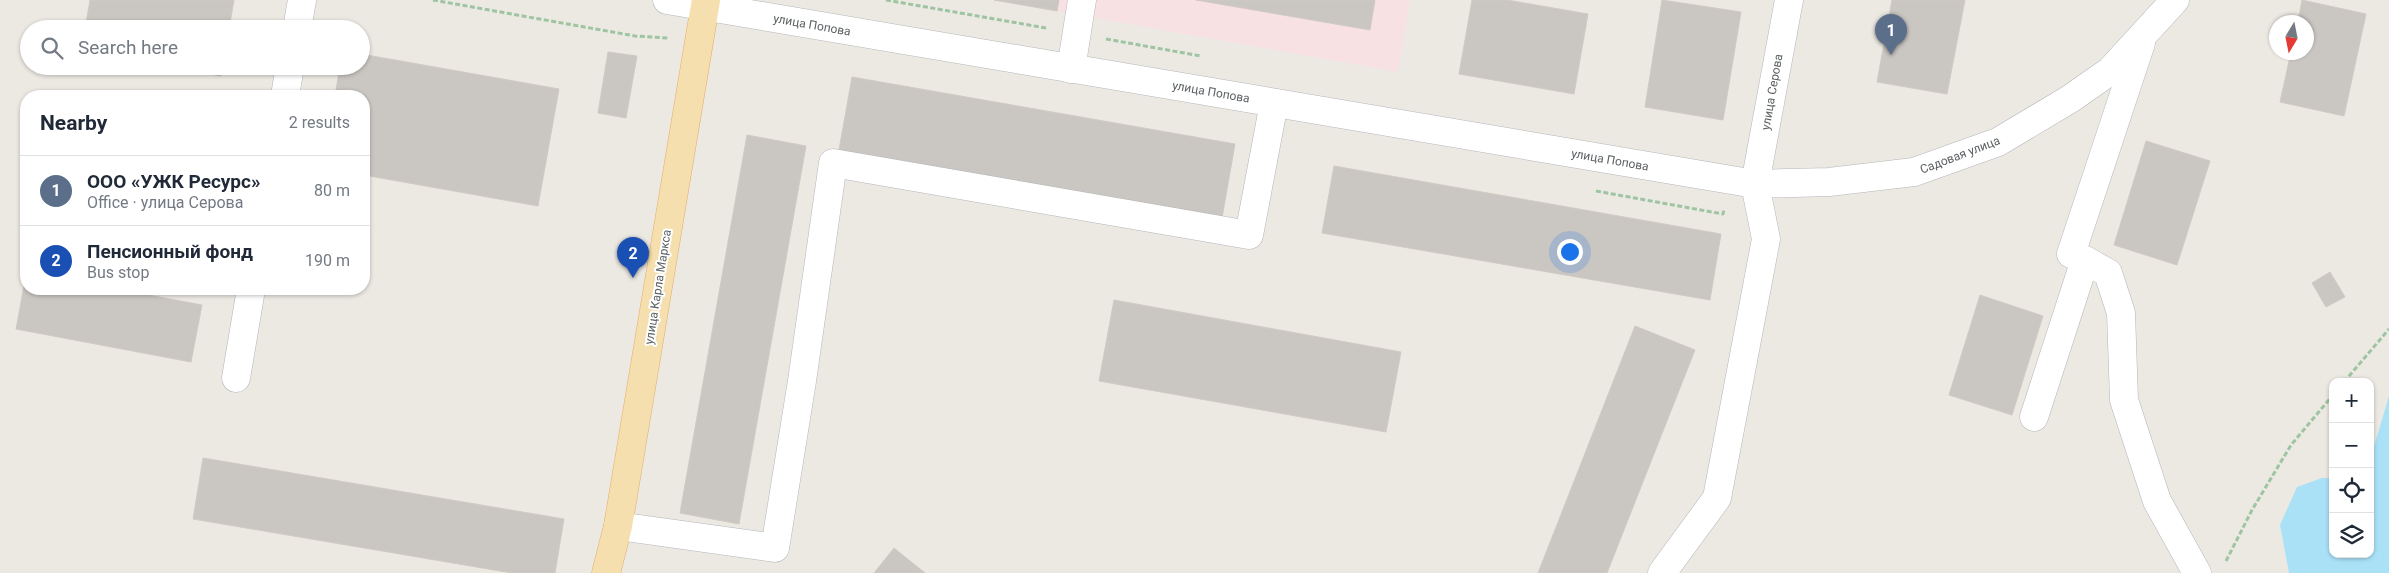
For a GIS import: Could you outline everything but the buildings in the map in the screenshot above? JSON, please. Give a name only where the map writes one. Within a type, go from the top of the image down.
[{"type":"main road","name":"улица Карла Маркса","points":[[606,573],[618,526],[705,3]]},
{"type":"street","points":[[299,20],[302,0]]},
{"type":"street","name":"улица Попова","points":[[666,0],[705,3],[1071,69],[1755,184]]},
{"type":"street","points":[[1071,69],[1082,0]]},
{"type":"street","name":"улица Серова","points":[[1755,184],[1789,0]]},
{"type":"street","name":"Садовая улица","points":[[1755,184],[1829,182],[1914,172],[1998,142],[2070,99],[2110,71],[2175,0]]},
{"type":"street","points":[[2144,34],[2071,254],[2108,273],[2121,313],[2124,400],[2157,501],[2197,573]]},
{"type":"street","points":[[286,90],[288,75]]},
{"type":"street","points":[[618,526],[775,548],[802,381],[833,163],[1249,235],[1274,103]]},
{"type":"street","points":[[1662,573],[1717,498],[1766,238],[1755,184]]},
{"type":"street","points":[[2034,417],[2085,260]]},
{"type":"street","points":[[236,378],[250,295]]},
{"type":"path","points":[[2347,378],[2389,329]]},
{"type":"path","points":[[2224,565],[2252,510],[2291,445],[2329,400]]},
{"type":"shaded area","points":[[994,0],[1410,0],[1398,72]]},
{"type":"water","points":[[2389,396],[2389,573],[2289,573],[2280,525],[2297,487],[2322,478],[2329,478],[2329,558],[2374,558],[2374,447]]},
{"type":"place","name":"ООО «УЖК Ресурс»","points":[[1891,55]]},
{"type":"place","name":"Пенсионный фонд","points":[[633,278]]}]
